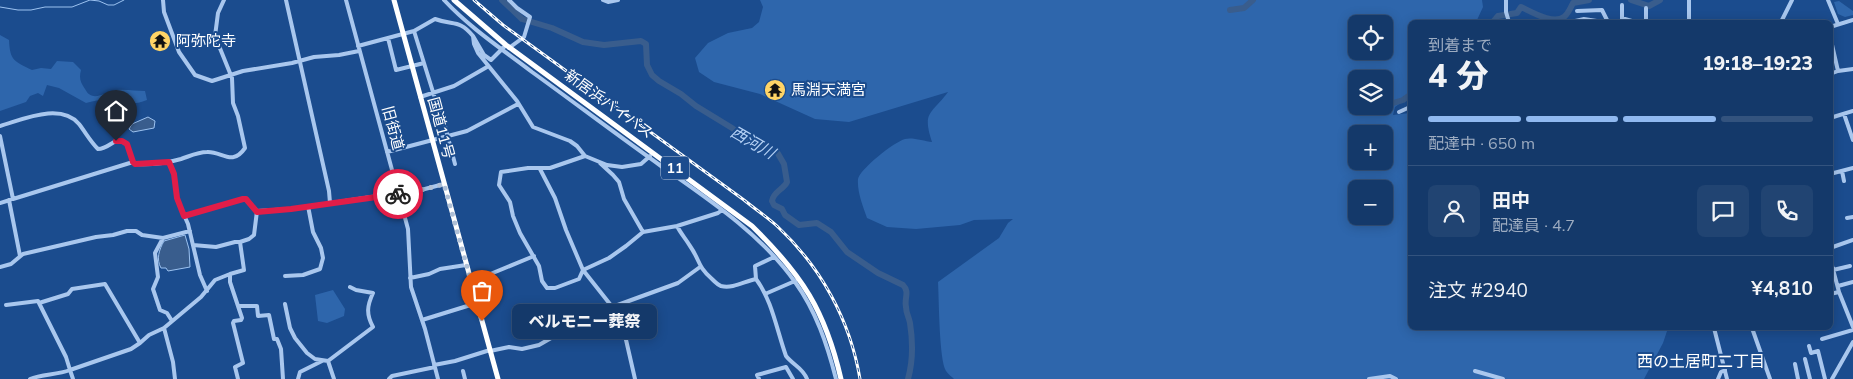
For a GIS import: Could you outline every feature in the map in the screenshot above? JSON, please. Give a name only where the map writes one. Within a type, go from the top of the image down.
[{"type":"highway","name":"国道11号","points":[[394,0],[498,379]]},
{"type":"highway","name":"新居浜バイパス","points":[[454,0],[506,47],[652,151],[752,226],[781,254],[818,308],[834,349],[841,379]]},
{"type":"street","points":[[163,0],[166,18],[179,52],[195,75],[212,81],[231,74],[314,57],[340,55],[414,31],[435,19],[465,27],[488,59],[493,58],[506,47],[524,37],[530,17],[509,0]]},
{"type":"street","points":[[0,203],[133,162],[143,164],[169,162],[205,152],[215,152],[223,157],[230,158],[244,150],[238,116],[233,103],[231,74],[217,40],[215,30],[218,14],[224,0]]},
{"type":"street","points":[[286,0],[330,192],[330,203]]},
{"type":"street","name":"旧街道","points":[[346,0],[408,229],[410,278],[438,379]]},
{"type":"street","points":[[444,0],[478,31],[506,47],[649,158],[722,210],[797,279],[822,331],[836,379]]},
{"type":"street","points":[[602,0],[608,2],[618,0]]},
{"type":"street","points":[[1506,0],[1508,20]]},
{"type":"street","points":[[1688,20],[1689,0]]},
{"type":"street","points":[[1782,20],[1792,0]]},
{"type":"street","points":[[1828,0],[1838,24]]},
{"type":"street","points":[[1622,5],[1622,20],[1630,20]]},
{"type":"street","points":[[1646,8],[1646,20]]},
{"type":"street","points":[[1577,11],[1602,10],[1607,20]]},
{"type":"street","points":[[1833,26],[1853,20]]},
{"type":"street","points":[[414,31],[433,93],[442,115],[454,164]]},
{"type":"street","points":[[473,36],[478,53],[487,67],[518,104],[532,127],[570,141],[585,156],[599,162],[622,167],[641,164],[649,158],[652,151]]},
{"type":"street","points":[[388,38],[396,70],[424,63]]},
{"type":"street","points":[[1833,49],[1838,71]]},
{"type":"street","points":[[420,97],[454,86],[487,67]]},
{"type":"street","points":[[1833,73],[1853,69]]},
{"type":"street","points":[[388,152],[467,131],[518,104]]},
{"type":"street","points":[[1400,112],[1408,108]]},
{"type":"street","points":[[1833,117],[1853,110]]},
{"type":"street","points":[[0,126],[43,114],[64,115],[78,124],[98,149],[104,149],[116,141],[122,141],[127,144],[133,162]]},
{"type":"street","points":[[1844,114],[1853,140]]},
{"type":"street","points":[[0,136],[20,256]]},
{"type":"street","points":[[585,156],[550,168],[501,172],[499,185],[510,202],[520,233],[539,266],[542,281],[547,288],[555,288],[579,279],[583,270],[608,258],[643,232],[677,226],[722,210]]},
{"type":"street","points":[[169,162],[174,174],[177,198],[190,231],[200,275],[207,291]]},
{"type":"street","points":[[599,162],[619,182],[624,199],[643,232]]},
{"type":"street","points":[[1833,173],[1853,168]]},
{"type":"street","points":[[540,169],[556,198],[566,230],[583,270],[613,306],[623,323],[635,379]]},
{"type":"street","points":[[1842,171],[1844,181]]},
{"type":"street","points":[[257,212],[398,194],[444,184]]},
{"type":"street","points":[[184,216],[243,199],[246,199],[257,212],[254,235],[249,239],[216,247],[193,245]]},
{"type":"street","points":[[285,276],[303,275],[320,269],[323,258],[321,248],[313,232],[308,206]]},
{"type":"street","points":[[1847,218],[1853,217]]},
{"type":"street","points":[[677,226],[695,254],[700,267],[721,286],[740,285],[747,280],[756,279]]},
{"type":"street","points":[[0,267],[11,264],[20,256],[127,231],[136,231],[142,235],[163,238],[190,231]]},
{"type":"street","points":[[163,238],[156,253],[158,277],[152,289],[160,310],[167,313],[172,321]]},
{"type":"street","points":[[1833,247],[1853,240]]},
{"type":"street","points":[[30,379],[55,375],[131,349],[149,335],[164,328],[207,291],[215,280],[244,270],[240,242]]},
{"type":"street","points":[[471,282],[534,256]]},
{"type":"street","points":[[774,258],[755,266],[756,279],[765,294],[786,356],[803,370],[807,379]]},
{"type":"street","points":[[410,278],[429,274],[440,269],[466,265]]},
{"type":"street","points":[[1822,339],[1853,329],[1833,270],[1850,266]]},
{"type":"street","points":[[389,379],[392,376],[455,362],[490,351],[509,347],[522,349],[539,345],[574,327],[593,314],[678,284],[700,267]]},
{"type":"street","points":[[230,274],[230,282],[242,318],[233,323],[243,363],[235,367],[238,379]]},
{"type":"street","points":[[765,294],[797,279]]},
{"type":"street","points":[[1838,286],[1853,282]]},
{"type":"street","points":[[6,305],[38,301],[39,303],[68,294],[72,289],[97,287],[105,284],[140,343]]},
{"type":"street","points":[[286,304],[290,328],[295,338],[307,353],[315,359],[328,361],[373,327],[368,319],[367,308],[373,293],[356,290],[350,286]]},
{"type":"street","points":[[1833,293],[1839,292]]},
{"type":"street","points":[[39,303],[66,357],[73,379]]},
{"type":"street","points":[[422,320],[476,303]]},
{"type":"street","points":[[239,306],[257,306],[258,316],[269,315],[274,339],[277,339],[281,349],[283,379]]},
{"type":"street","points":[[164,328],[173,362],[175,379]]},
{"type":"street","points":[[1715,330],[1727,379]]},
{"type":"street","points":[[1753,330],[1770,379]]},
{"type":"street","points":[[1832,379],[1853,342]]},
{"type":"street","points":[[1809,346],[1811,353],[1818,351],[1825,379]]},
{"type":"street","points":[[1805,359],[1810,379]]},
{"type":"street","points":[[298,379],[300,372],[322,360]]},
{"type":"street","points":[[328,361],[334,379]]},
{"type":"street","points":[[1794,364],[1798,379]]},
{"type":"street","points":[[758,379],[757,375],[786,367],[793,379]]},
{"type":"street","points":[[1718,379],[1721,372],[1725,370]]},
{"type":"street","points":[[463,371],[465,379]]},
{"type":"street","points":[[1475,371],[1503,379]]},
{"type":"street","points":[[1369,379],[1390,376],[1396,379]]},
{"type":"shaded area","points":[[760,0],[1482,0],[1483,7],[1477,20],[1408,20],[1408,97],[1395,107],[1393,115],[1408,113],[1408,330],[1667,330],[1663,343],[1644,379],[954,379],[946,371],[942,355],[938,282],[999,238],[1008,223],[1013,219],[974,220],[960,225],[916,229],[887,227],[867,218],[858,189],[860,175],[878,156],[893,145],[911,138],[932,142],[928,119],[948,92],[849,122],[815,119],[760,94],[714,82],[699,72],[695,58],[708,43],[728,33],[752,28],[759,22],[763,7]]},
{"type":"shaded area","points":[[1839,1],[1853,11],[1853,15],[1845,17],[1838,14],[1834,2]]},
{"type":"shaded area","points":[[0,35],[9,40],[10,52],[14,59],[32,70],[41,68],[51,69],[57,61],[73,62],[81,70],[80,78],[83,87],[92,96],[100,96],[117,90],[145,91],[147,100],[133,103],[108,99],[86,103],[59,88],[47,85],[43,96],[38,93],[30,96],[26,102],[0,111]]},
{"type":"shaded area","points":[[148,117],[155,121],[154,128],[133,132],[129,129],[132,124]]},
{"type":"shaded area","points":[[185,235],[189,249],[190,267],[168,271],[166,268],[161,268],[159,254],[164,241]]},
{"type":"shaded area","points":[[333,290],[345,309],[344,316],[327,323],[318,321],[315,295]]},
{"type":"waterway","points":[[0,7],[31,10],[45,7],[72,7],[90,0],[114,5],[124,0]]},
{"type":"waterway","name":"西河川","points":[[502,0],[522,19],[552,28],[583,42],[604,45],[641,41],[646,44],[647,65],[652,75],[659,81],[732,128],[751,144],[777,152],[784,164],[787,182],[773,198],[774,205],[782,209],[785,215],[799,225],[817,223],[831,232],[847,252],[905,288],[906,309],[910,323],[912,344],[912,358],[908,379]]},
{"type":"waterway","points":[[1230,10],[1244,8],[1253,0]]},
{"type":"waterway","points":[[1554,20],[1564,17],[1573,3],[1589,0]]},
{"type":"waterway","points":[[1631,0],[1649,6],[1660,0]]},
{"type":"waterway","points":[[1495,20],[1498,16],[1517,13],[1521,7],[1542,17],[1554,20]]},
{"type":"waterway","points":[[1393,103],[1408,96]]},
{"type":"railway","points":[[474,0],[503,25],[777,226],[807,259],[831,296],[849,336],[860,379]]},
{"type":"way so far","points":[[398,194],[398,196],[444,184],[482,321]]},
{"type":"place","name":"阿弥陀寺","points":[[160,41]]},
{"type":"place","name":"馬淵天満宮","points":[[775,90]]},
{"type":"place","name":"ベルモニー葬祭","points":[[482,321]]},
{"type":"district","name":"西の土居町二丁目","points":[[1701,361]]},
{"type":"route","points":[[116,141],[122,141],[127,144],[135,164],[169,162],[174,174],[177,198],[184,216],[243,199],[246,199],[257,212],[398,194]]}]
